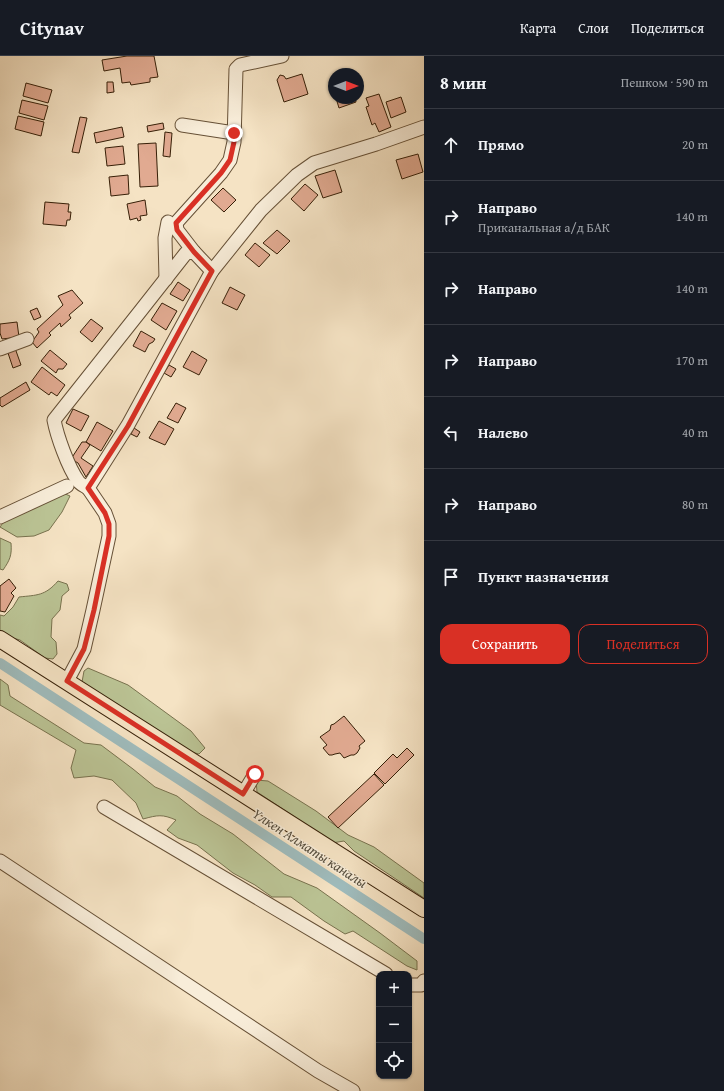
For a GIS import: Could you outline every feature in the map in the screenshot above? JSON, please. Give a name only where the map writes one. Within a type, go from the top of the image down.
[{"type":"main road","points":[[0,639],[424,909]]},
{"type":"street","points":[[212,271],[194,252],[177,230],[176,223],[221,173],[230,160],[234,142],[236,70],[240,65],[282,56]]},
{"type":"street","points":[[182,125],[234,133]]},
{"type":"street","points":[[88,488],[128,426],[212,271],[261,210],[297,175],[314,163],[364,148],[424,127]]},
{"type":"street","points":[[166,279],[165,238],[168,222]]},
{"type":"street","points":[[67,681],[84,649],[94,610],[109,536],[109,524],[105,513],[88,488],[79,482],[70,465],[54,420],[186,253],[194,252]]},
{"type":"street","points":[[0,349],[27,339]]},
{"type":"street","points":[[0,517],[67,486]]},
{"type":"street","points":[[243,794],[255,774]]},
{"type":"street","points":[[104,807],[381,971]]},
{"type":"street","points":[[0,861],[318,1071],[353,1091]]},
{"type":"street","points":[[412,985],[421,984],[424,981]]},
{"type":"green space","points":[[61,492],[70,496],[62,512],[49,530],[34,536],[17,537],[0,527],[5,520]]},
{"type":"green space","points":[[0,538],[11,543],[10,557],[3,570],[0,569]]},
{"type":"green space","points":[[58,581],[67,584],[69,590],[62,596],[60,610],[52,619],[51,637],[56,642],[57,654],[53,659],[45,658],[20,640],[9,637],[0,632],[0,615],[4,616],[13,607],[19,597],[36,595],[45,592]]},
{"type":"green space","points":[[88,668],[128,685],[191,731],[205,748],[199,754],[187,751],[82,682],[84,671]]},
{"type":"green space","points":[[0,679],[8,685],[10,696],[84,743],[101,745],[155,787],[177,796],[200,814],[233,834],[284,874],[317,888],[417,961],[417,970],[407,966],[353,931],[345,934],[291,897],[272,897],[255,885],[233,873],[197,845],[178,838],[167,830],[176,820],[160,816],[143,819],[136,803],[112,780],[94,776],[74,778],[71,768],[76,750],[0,705]]},
{"type":"green space","points":[[256,780],[268,781],[316,811],[348,835],[374,847],[424,883],[424,898],[354,851],[344,841],[332,843],[257,792]]},
{"type":"building","points":[[127,56],[154,56],[158,77],[150,78],[150,82],[131,85],[130,82],[122,83],[120,68],[104,71],[102,60]]},
{"type":"building","points":[[302,74],[308,94],[284,102],[277,80],[280,75],[284,76],[286,79]]},
{"type":"building","points":[[107,82],[113,82],[114,92],[107,93]]},
{"type":"building","points":[[26,83],[52,90],[48,103],[23,96]]},
{"type":"building","points":[[379,94],[391,127],[379,132],[375,123],[372,125],[366,107],[369,106],[366,98]]},
{"type":"building","points":[[401,97],[406,112],[391,118],[386,102]]},
{"type":"building","points":[[22,100],[48,106],[44,120],[19,113]]},
{"type":"building","points":[[338,104],[350,104],[339,108]]},
{"type":"building","points":[[18,116],[44,122],[41,136],[15,129]]},
{"type":"building","points":[[80,117],[87,118],[79,153],[72,152]]},
{"type":"building","points":[[163,123],[164,129],[148,132],[147,126]]},
{"type":"building","points":[[122,127],[124,137],[96,143],[94,133]]},
{"type":"building","points":[[165,132],[172,133],[170,157],[163,156]]},
{"type":"building","points":[[156,143],[158,186],[140,187],[138,144]]},
{"type":"building","points":[[123,146],[125,164],[107,166],[105,148]]},
{"type":"building","points":[[418,154],[423,172],[402,179],[396,160]]},
{"type":"building","points":[[335,170],[342,192],[323,198],[315,176]]},
{"type":"building","points":[[128,175],[129,194],[111,196],[109,177]]},
{"type":"building","points":[[305,184],[318,195],[304,211],[291,199]]},
{"type":"building","points":[[223,188],[236,200],[224,212],[211,200]]},
{"type":"building","points":[[145,200],[147,215],[140,216],[141,220],[138,221],[137,218],[130,220],[127,204]]},
{"type":"building","points":[[45,202],[69,204],[68,212],[71,212],[70,220],[67,220],[66,226],[43,224]]},
{"type":"building","points":[[277,230],[290,241],[277,254],[263,243]]},
{"type":"building","points":[[255,243],[270,255],[259,267],[245,255]]},
{"type":"building","points":[[178,282],[190,290],[183,301],[170,294]]},
{"type":"building","points":[[230,287],[245,295],[237,310],[222,303]]},
{"type":"building","points":[[72,290],[83,303],[69,315],[71,318],[61,327],[60,323],[49,333],[51,335],[37,348],[32,342],[39,332],[37,329],[63,305],[58,296]]},
{"type":"building","points":[[162,303],[177,311],[166,330],[151,320]]},
{"type":"building","points":[[37,308],[41,317],[34,320],[30,311]]},
{"type":"building","points":[[91,319],[103,328],[92,342],[80,332]]},
{"type":"building","points":[[17,322],[19,337],[2,339],[0,324]]},
{"type":"building","points":[[141,331],[155,339],[149,344],[145,352],[133,346]]},
{"type":"building","points":[[15,348],[21,365],[13,368],[8,353],[0,355],[0,353]]},
{"type":"building","points":[[50,350],[67,364],[63,369],[58,369],[56,373],[41,361]]},
{"type":"building","points":[[192,351],[207,360],[199,375],[183,367]]},
{"type":"building","points":[[169,365],[176,369],[171,377],[164,373]]},
{"type":"building","points":[[42,367],[65,385],[57,396],[51,392],[49,395],[31,382]]},
{"type":"building","points":[[26,382],[30,390],[2,407],[0,405],[0,398]]},
{"type":"building","points":[[176,403],[186,408],[178,423],[167,418]]},
{"type":"building","points":[[73,409],[89,416],[81,431],[66,423]]},
{"type":"building","points":[[159,421],[174,429],[165,445],[149,438]]},
{"type":"building","points":[[97,422],[113,431],[101,451],[86,442]]},
{"type":"building","points":[[134,428],[140,432],[137,437],[131,434]]},
{"type":"building","points":[[82,442],[86,442],[90,445],[81,458],[93,466],[86,477],[78,463],[71,459]]},
{"type":"building","points":[[9,579],[16,588],[11,593],[14,596],[5,612],[0,611],[0,586]]},
{"type":"building","points":[[344,716],[365,741],[359,746],[360,748],[357,753],[344,758],[340,753],[329,755],[323,748],[327,745],[320,737],[330,730],[331,725]]},
{"type":"building","points":[[407,748],[414,755],[385,784],[374,773],[393,754],[397,758]]},
{"type":"building","points":[[374,774],[384,785],[338,828],[328,817]]},
{"type":"waterway","name":"Үлкен Алматы каналы","points":[[0,663],[424,939]]},
{"type":"route","points":[[234,133],[234,142],[230,160],[221,173],[176,223],[177,230],[194,252],[212,271],[128,426],[88,488],[105,513],[109,524],[109,536],[94,610],[84,649],[67,681],[243,794],[255,774]]}]
